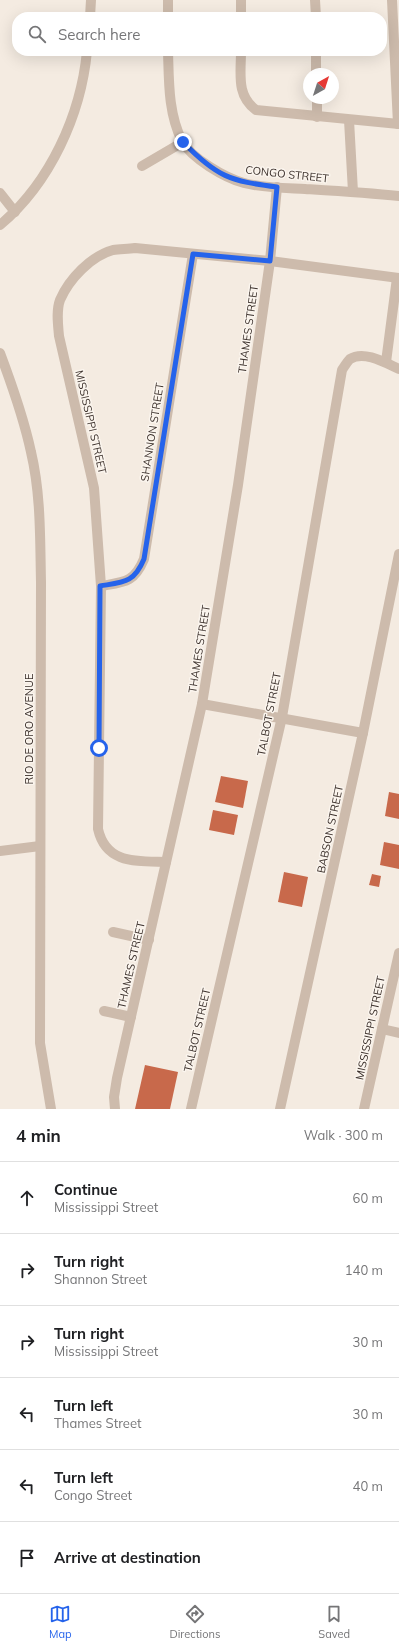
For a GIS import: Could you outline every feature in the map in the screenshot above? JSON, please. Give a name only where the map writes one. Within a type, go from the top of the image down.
[{"type":"street","points":[[90,12],[91,0]]},
{"type":"street","points":[[168,0],[168,12]]},
{"type":"street","points":[[240,0],[241,12]]},
{"type":"street","points":[[315,0],[316,12]]},
{"type":"street","points":[[241,56],[241,84],[244,97],[247,103],[256,110],[399,124],[392,0]]},
{"type":"street","points":[[0,224],[15,212],[52,162],[68,130],[84,77],[86,56]]},
{"type":"street","name":"CONGO STREET","points":[[168,56],[169,87],[174,118],[183,142],[199,158],[221,175],[245,183],[277,187],[399,196]]},
{"type":"street","points":[[316,56],[316,68]]},
{"type":"street","points":[[317,104],[317,117]]},
{"type":"street","points":[[349,120],[353,192]]},
{"type":"street","points":[[142,166],[183,142]]},
{"type":"street","name":"THAMES STREET","points":[[115,1109],[114,1098],[117,1078],[202,704],[238,485],[270,261],[277,187]]},
{"type":"street","points":[[0,193],[15,212]]},
{"type":"street","name":"MISSISSIPPI STREET","points":[[166,862],[140,861],[119,857],[108,851],[100,840],[99,835],[100,586],[94,488],[59,336],[57,318],[60,301],[67,287],[95,258],[113,250],[135,248],[270,261],[398,278]]},
{"type":"street","name":"SHANNON STREET","points":[[100,586],[126,582],[135,576],[144,559],[193,254]]},
{"type":"street","points":[[398,278],[386,362],[399,369]]},
{"type":"street","name":"RIO DE ORO AVENUE","points":[[0,354],[12,386],[32,452],[39,508],[41,582],[40,1043],[51,1109]]},
{"type":"street","name":"TALBOT STREET","points":[[191,1109],[282,717],[342,370],[350,360],[360,356],[386,362]]},
{"type":"street","name":"BABSON STREET","points":[[280,1109],[363,733],[399,554]]},
{"type":"street","points":[[202,704],[282,717],[363,733]]},
{"type":"street","points":[[0,851],[40,846]]},
{"type":"street","points":[[113,932],[149,940]]},
{"type":"street","name":"MISSISSIPPI STREET","points":[[364,1109],[399,953]]},
{"type":"street","points":[[104,1011],[131,1017]]},
{"type":"street","points":[[382,1029],[399,1033]]},
{"type":"building","points":[[221,776],[248,781],[243,808],[215,802]]},
{"type":"building","points":[[389,792],[399,794],[399,819],[385,816]]},
{"type":"building","points":[[213,810],[238,815],[234,835],[209,830]]},
{"type":"building","points":[[384,842],[399,845],[399,869],[380,865]]},
{"type":"building","points":[[284,872],[308,877],[302,907],[278,902]]},
{"type":"building","points":[[372,874],[381,876],[379,887],[369,885]]},
{"type":"building","points":[[145,1065],[178,1072],[170,1109],[135,1109]]},
{"type":"route","points":[[99,748],[100,586],[126,582],[135,576],[144,559],[193,254],[270,261],[277,187],[245,183],[221,175],[199,158],[183,142]]}]
